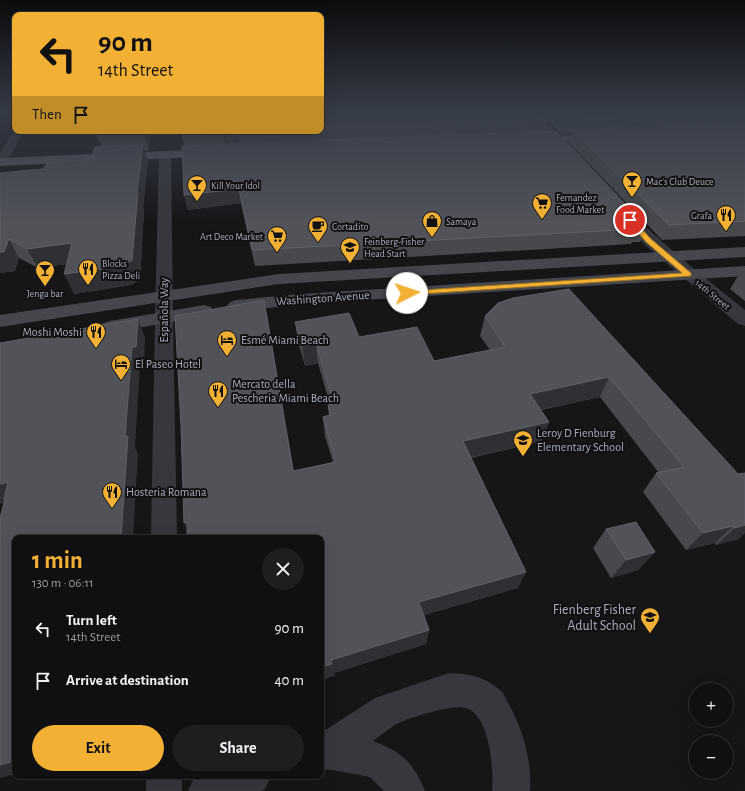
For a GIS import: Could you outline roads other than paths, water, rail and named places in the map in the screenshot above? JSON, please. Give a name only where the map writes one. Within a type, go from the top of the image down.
[{"type":"main road","points":[[1,162],[249,152]]},
{"type":"main road","name":"Washington Avenue","points":[[0,321],[279,279],[745,252]]},
{"type":"main road","name":"Washington Avenue","points":[[92,330],[262,302],[745,271]]},
{"type":"street","points":[[1,162],[8,149]]},
{"type":"street","points":[[565,149],[577,162]]},
{"type":"street","name":"Española Way","points":[[164,535],[165,155]]},
{"type":"street","name":"14th Street","points":[[613,200],[649,240],[689,275],[745,320]]},
{"type":"street","points":[[324,752],[387,710],[449,690],[471,691],[489,703],[503,729],[512,777],[511,791]]},
{"type":"street","points":[[324,752],[362,757],[383,764],[399,780],[406,791]]},
{"type":"street","points":[[164,779],[164,791]]},
{"type":"street","points":[[207,791],[243,779]]},
{"type":"place","name":"Mac's Club Deuce","points":[[632,198]]},
{"type":"place","name":"Kill Your Idol","points":[[197,202]]},
{"type":"place","name":"Fernandez Food Market","points":[[542,220]]},
{"type":"place","name":"Grafa","points":[[726,232]]},
{"type":"place","name":"Samaya","points":[[432,238]]},
{"type":"place","name":"Cortadito","points":[[318,243]]},
{"type":"place","name":"Art Deco Market","points":[[277,253]]},
{"type":"place","name":"Feinberg-Fisher Head Start","points":[[350,264]]},
{"type":"place","name":"Blocks Pizza Deli","points":[[88,286]]},
{"type":"place","name":"Jenga bar","points":[[45,287]]},
{"type":"place","name":"Moshi Moshi","points":[[96,349]]},
{"type":"place","name":"Esmé Miami Beach","points":[[227,357]]},
{"type":"place","name":"El Paseo Hotel","points":[[121,381]]},
{"type":"place","name":"Mercato della Pescheria Miami Beach","points":[[218,408]]},
{"type":"place","name":"Leroy D Fienburg Elementary School","points":[[523,457]]},
{"type":"place","name":"Hosteria Romana","points":[[112,509]]},
{"type":"place","name":"Fienberg Fisher Adult School","points":[[650,634]]}]
